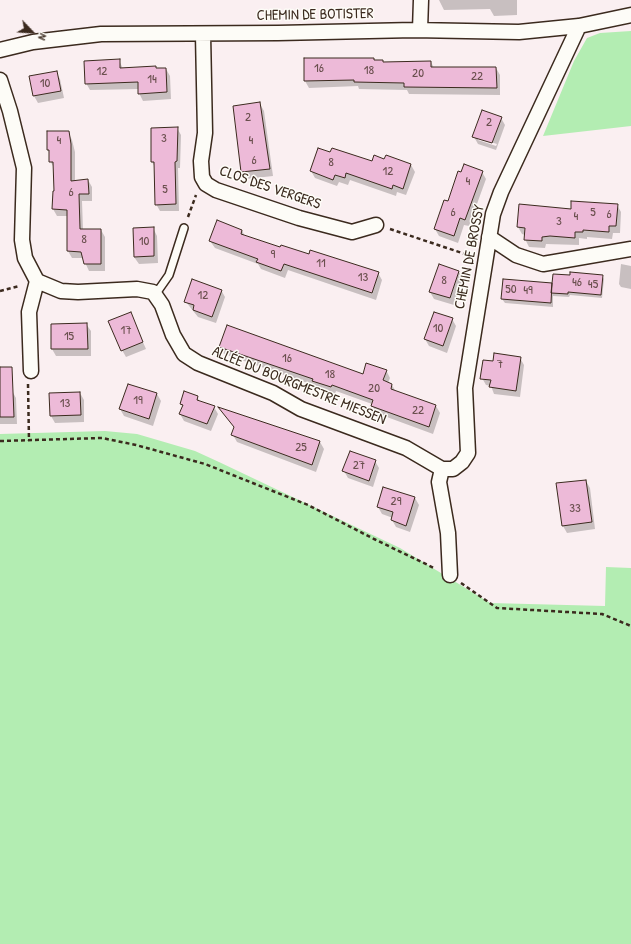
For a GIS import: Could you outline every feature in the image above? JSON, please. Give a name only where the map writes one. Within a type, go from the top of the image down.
[{"type":"street","points":[[420,30],[421,0]]},
{"type":"street","name":"CHEMIN DE BOTISTER","points":[[0,50],[33,42],[100,34],[203,34],[420,30],[518,32],[579,26],[631,15]]},
{"type":"street","name":"CHEMIN DE BROSSY","points":[[442,469],[453,469],[462,462],[468,453],[465,388],[493,214],[501,192],[579,26]]},
{"type":"street","name":"CLOS DES VERGERS","points":[[203,34],[205,133],[201,161],[204,181],[216,190],[299,218],[352,232],[376,225]]},
{"type":"street","points":[[0,80],[10,111],[24,168],[22,240],[26,258],[37,281],[29,312],[31,370]]},
{"type":"street","points":[[489,237],[516,255],[543,264],[631,249]]},
{"type":"street","points":[[37,281],[61,290],[78,292],[137,289],[153,292],[155,295]]},
{"type":"street","name":"ALLÉE DU BOURGMESTRE MIESSEN","points":[[155,295],[162,304],[172,335],[184,354],[198,363],[273,392],[301,408],[406,448],[442,469]]},
{"type":"street","points":[[442,469],[439,482],[448,533],[450,576]]},
{"type":"lane","points":[[155,295],[169,275],[184,228]]},
{"type":"path","points":[[184,228],[198,190],[204,181]]},
{"type":"path","points":[[376,225],[485,260]]},
{"type":"path","points":[[28,441],[28,379],[31,370]]},
{"type":"path","points":[[0,441],[102,438],[136,445],[205,464],[308,505],[450,576],[498,608],[602,614],[631,626]]},
{"type":"green space","points":[[631,31],[631,126],[543,136],[574,61],[587,38],[600,33]]},
{"type":"green space","points":[[105,431],[137,434],[195,451],[400,548],[490,603],[605,606],[606,567],[631,568],[631,944],[0,944],[0,434]]},
{"type":"building","points":[[304,58],[374,58],[374,60],[383,60],[383,62],[431,61],[431,67],[496,67],[497,88],[404,87],[404,83],[354,82],[354,80],[304,81]]},
{"type":"building","points":[[120,59],[120,68],[156,66],[156,68],[166,68],[167,92],[138,94],[138,82],[85,84],[84,61]]},
{"type":"building","points":[[57,71],[61,91],[33,96],[29,76]]},
{"type":"building","points":[[260,102],[270,169],[241,172],[233,106]]},
{"type":"building","points":[[482,110],[502,117],[492,143],[472,137]]},
{"type":"building","points":[[178,127],[177,161],[175,162],[176,204],[155,205],[154,162],[151,162],[151,128]]},
{"type":"building","points":[[47,131],[69,131],[71,144],[71,181],[88,179],[89,194],[79,194],[80,229],[101,229],[101,264],[84,264],[81,252],[67,251],[67,210],[52,209],[54,191],[53,162],[49,162],[49,150],[47,150]]},
{"type":"building","points":[[318,148],[330,152],[332,148],[372,161],[374,155],[384,159],[386,155],[411,164],[403,189],[393,185],[392,189],[346,173],[345,178],[335,175],[333,180],[310,171]]},
{"type":"building","points":[[464,164],[483,171],[465,220],[460,218],[454,236],[434,229],[444,200],[448,201],[458,171],[461,172]]},
{"type":"building","points":[[571,201],[618,204],[616,226],[609,226],[609,232],[583,230],[583,232],[575,232],[575,238],[550,236],[542,237],[542,241],[524,240],[525,228],[517,227],[519,204],[571,209]]},
{"type":"building","points":[[217,220],[242,230],[241,234],[280,247],[281,245],[309,254],[310,250],[379,272],[372,293],[284,264],[281,271],[256,262],[258,259],[209,241]]},
{"type":"building","points":[[154,227],[154,256],[134,257],[133,228]]},
{"type":"building","points":[[439,264],[459,271],[450,298],[429,292]]},
{"type":"building","points":[[570,272],[603,275],[601,295],[568,292],[568,294],[551,293],[553,274],[570,275]]},
{"type":"building","points":[[192,279],[222,290],[212,317],[193,310],[194,305],[184,302]]},
{"type":"building","points":[[503,279],[552,283],[551,303],[501,299]]},
{"type":"building","points":[[131,312],[143,342],[121,351],[108,321]]},
{"type":"building","points":[[434,312],[453,318],[443,346],[424,339]]},
{"type":"building","points":[[87,323],[88,349],[51,349],[51,324]]},
{"type":"building","points":[[227,325],[363,374],[366,363],[387,370],[383,380],[392,384],[391,389],[436,405],[429,427],[371,406],[373,400],[332,385],[331,387],[312,381],[313,379],[219,347]]},
{"type":"building","points":[[494,353],[521,357],[516,391],[489,387],[491,380],[480,379],[483,360],[493,361]]},
{"type":"building","points":[[0,367],[12,367],[14,417],[0,417]]},
{"type":"building","points":[[128,384],[157,393],[149,419],[119,409]]},
{"type":"building","points":[[184,391],[198,396],[197,400],[215,406],[207,424],[179,414],[183,405],[180,404]]},
{"type":"building","points":[[80,392],[81,415],[50,416],[49,393]]},
{"type":"building","points":[[218,407],[320,441],[312,465],[231,435],[234,427]]},
{"type":"building","points":[[350,451],[376,460],[369,481],[342,471]]},
{"type":"building","points":[[586,480],[592,522],[562,526],[556,483]]},
{"type":"building","points":[[383,487],[415,497],[406,526],[391,520],[393,512],[377,507]]}]
